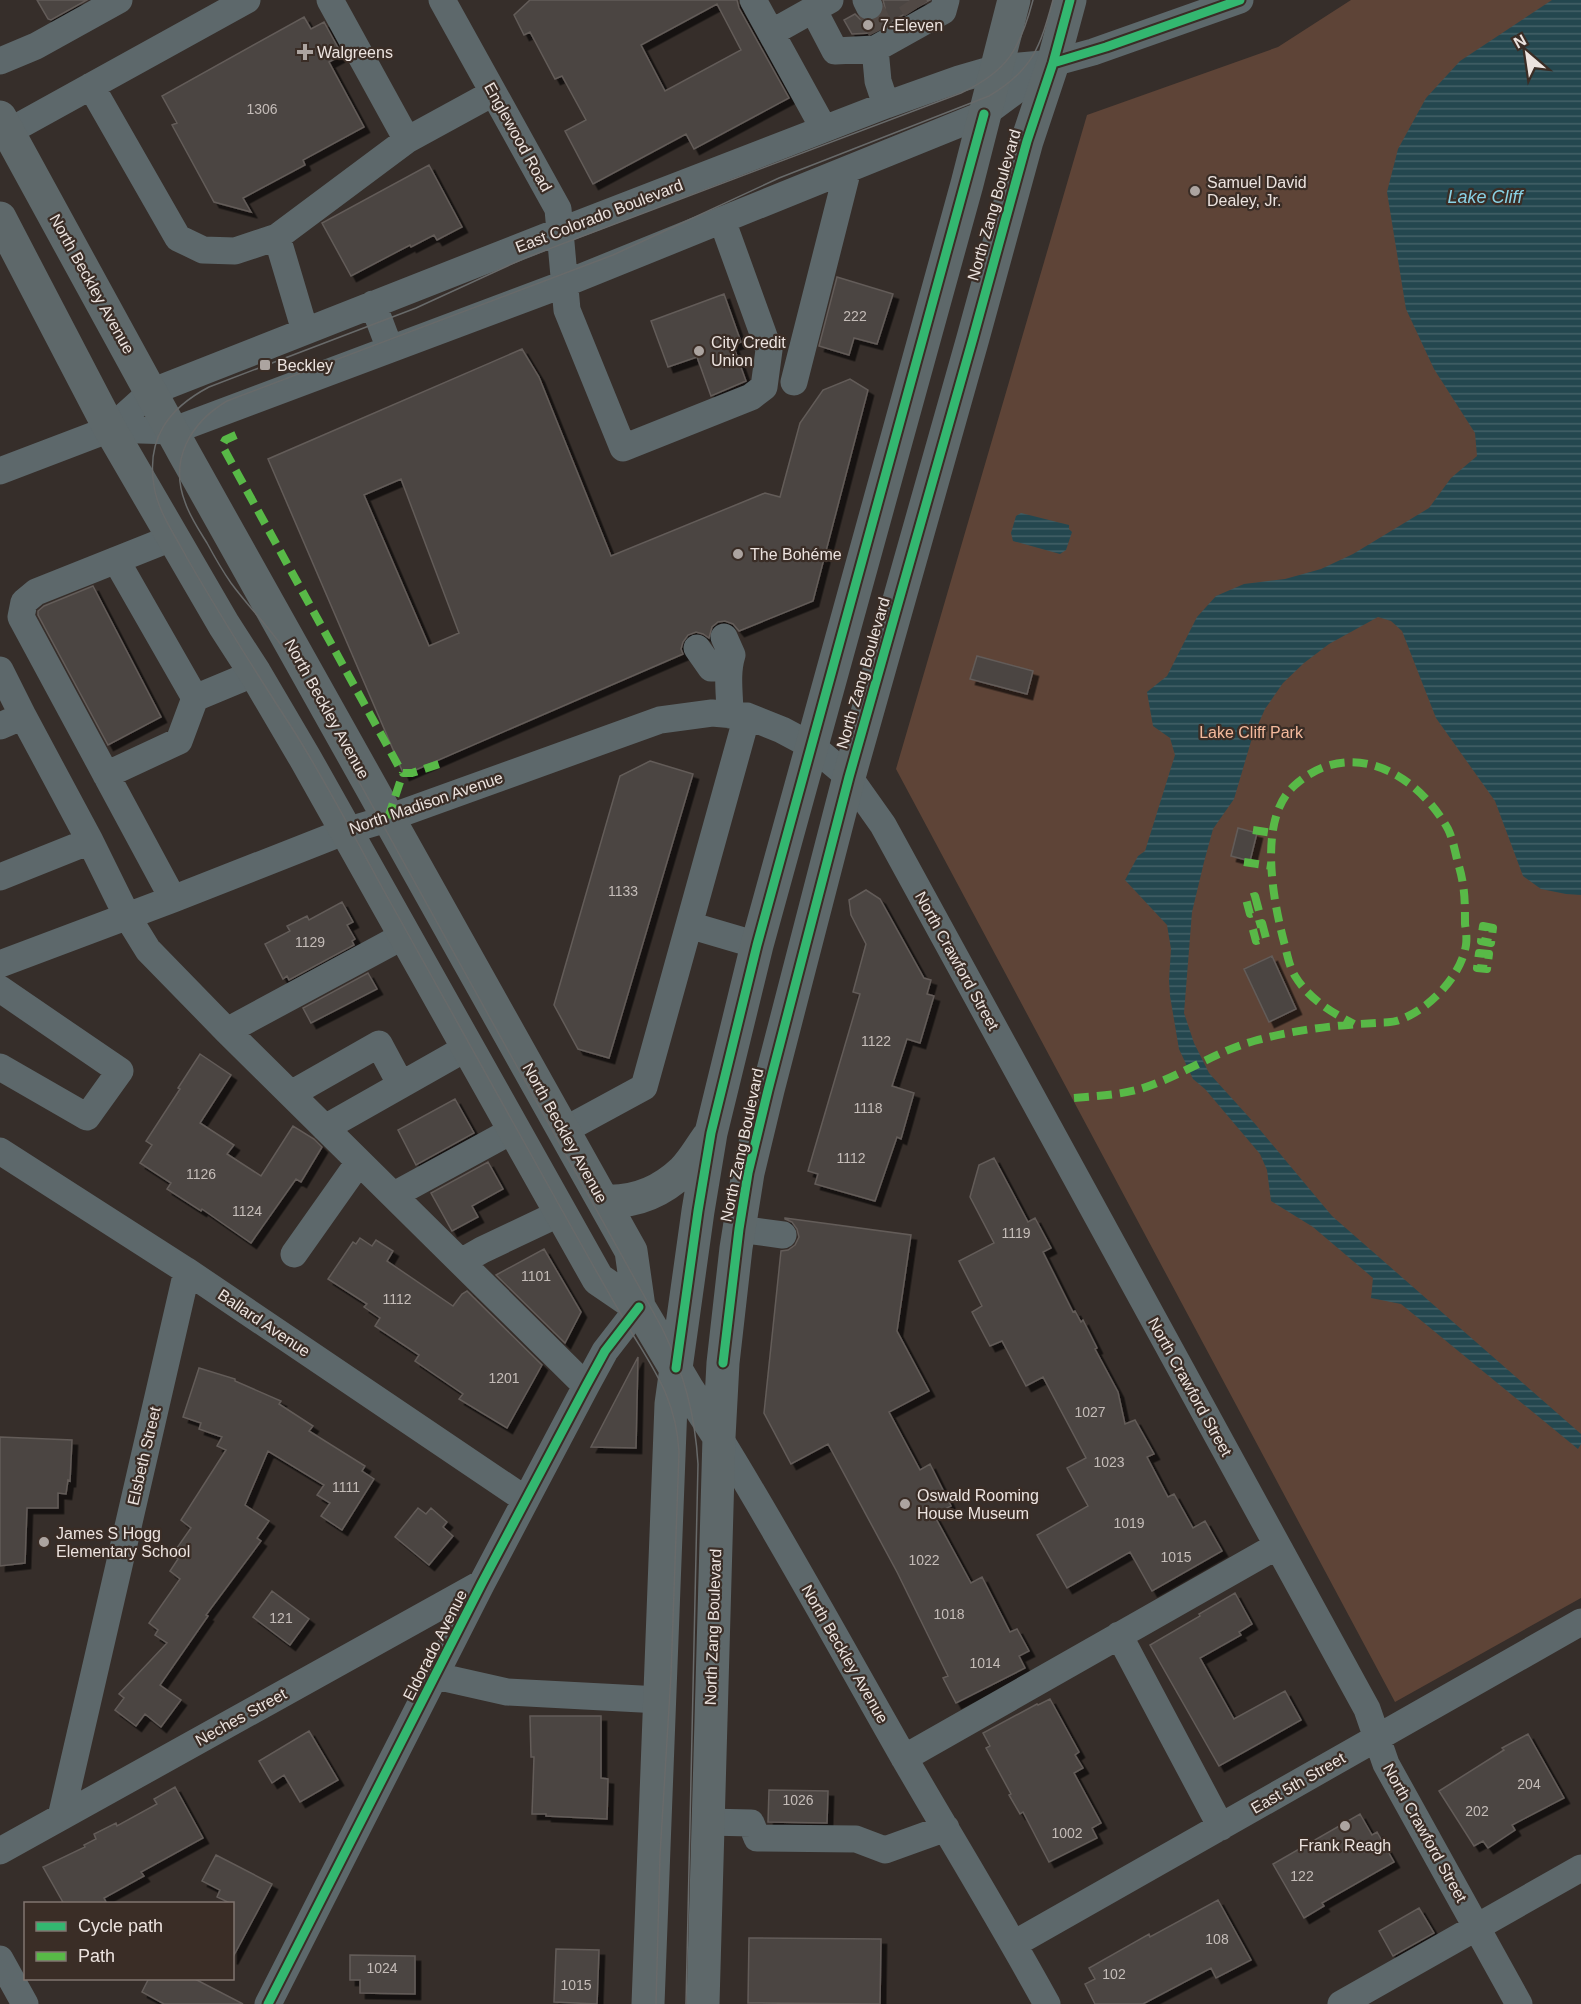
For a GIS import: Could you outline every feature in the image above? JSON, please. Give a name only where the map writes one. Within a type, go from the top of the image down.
[{"type":"main road","name":"North Zang Boulevard","points":[[648,2004],[671,1416],[696,1222],[711,1133],[757,945],[1014,0]]},
{"type":"main road","name":"North Zang Boulevard","points":[[704,2004],[719,1437],[723,1363],[748,1173],[849,777],[1027,141],[1053,63],[1070,0]]},
{"type":"main road","name":"North Beckley Avenue","points":[[4,124],[150,392],[631,1251],[639,1306],[719,1437]]},
{"type":"main road","name":"North Beckley Avenue","points":[[0,218],[110,429],[346,831],[598,1279],[639,1306]]},
{"type":"main road","points":[[603,1201],[620,1202],[645,1197],[665,1185],[684,1170],[711,1133]]},
{"type":"street","points":[[0,61],[36,46],[119,0]]},
{"type":"street","points":[[4,124],[91,86],[247,0]]},
{"type":"street","points":[[330,0],[407,140]]},
{"type":"street","name":"Englewood Road","points":[[442,0],[558,209],[569,318],[623,448],[751,397],[764,387],[769,350],[722,220]]},
{"type":"street","points":[[753,0],[824,129]]},
{"type":"street","points":[[771,33],[822,5],[835,51],[881,41],[920,16],[944,11],[946,0]]},
{"type":"street","name":"East Colorado Boulevard","points":[[150,392],[886,105],[997,68],[1053,63],[1240,0]]},
{"type":"street","points":[[881,41],[878,81],[886,105]]},
{"type":"street","name":"East Colorado Boulevard","points":[[172,431],[564,284],[984,114],[1053,63]]},
{"type":"street","points":[[91,86],[178,238],[203,250],[235,251],[277,237],[407,140],[493,93]]},
{"type":"street","points":[[794,382],[848,169]]},
{"type":"street","points":[[277,237],[305,331]]},
{"type":"street","points":[[373,304],[390,349]]},
{"type":"street","points":[[0,471],[110,429],[150,392]]},
{"type":"street","points":[[110,429],[172,431]]},
{"type":"street","points":[[173,899],[21,617],[24,602],[36,592],[174,537]]},
{"type":"street","points":[[116,560],[195,698]]},
{"type":"street","points":[[564,1131],[644,1087],[689,925],[739,716],[730,686],[728,668],[732,655],[724,637]]},
{"type":"street","points":[[698,648],[711,668],[728,668]]},
{"type":"street","points":[[0,670],[12,721],[90,841],[127,916],[148,950],[586,1386]]},
{"type":"street","points":[[106,775],[179,741],[195,698],[255,673]]},
{"type":"street","name":"North Madison Avenue","points":[[0,964],[346,831],[660,720],[712,713],[739,716],[782,730],[812,746],[849,777]]},
{"type":"street","name":"North Crawford Street","points":[[849,777],[883,825],[1367,1709],[1386,1764],[1519,2004]]},
{"type":"street","points":[[0,877],[90,841]]},
{"type":"street","points":[[689,925],[757,945]]},
{"type":"street","points":[[227,1031],[405,935]]},
{"type":"street","points":[[0,988],[120,1071],[87,1117],[0,1067]]},
{"type":"street","points":[[291,1094],[379,1044],[401,1085]]},
{"type":"street","points":[[325,1128],[468,1047]]},
{"type":"street","points":[[394,1195],[514,1129]]},
{"type":"street","name":"Ballard Avenue","points":[[0,1151],[187,1271],[526,1500]]},
{"type":"street","points":[[294,1254],[359,1162]]},
{"type":"street","points":[[461,1263],[482,1250],[560,1213]]},
{"type":"street","points":[[739,1229],[783,1235]]},
{"type":"street","name":"Elsbeth Street","points":[[61,1817],[187,1271]]},
{"type":"street","name":"Eldorado Avenue","points":[[268,2004],[482,1583],[586,1386],[605,1351],[639,1306]]},
{"type":"street","name":"North Beckley Avenue","points":[[719,1437],[757,1499],[1047,2004]]},
{"type":"street","points":[[904,1758],[1277,1546]]},
{"type":"street","name":"Neches Street","points":[[0,1851],[482,1583]]},
{"type":"street","name":"East 5th Street","points":[[1014,1944],[1581,1622]]},
{"type":"street","points":[[1119,1635],[1221,1827]]},
{"type":"street","points":[[436,1676],[507,1692],[660,1700]]},
{"type":"street","points":[[708,1822],[751,1823],[758,1838],[856,1839],[885,1850],[946,1828]]},
{"type":"street","points":[[1341,2004],[1581,1868]]},
{"type":"street","points":[[0,1959],[25,2004]]},
{"type":"green space","name":"Lake Cliff Park","points":[[1351,0],[1581,0],[1581,1598],[1395,1702],[896,769],[1087,115],[1278,47]]},
{"type":"water","name":"Lake Cliff","points":[[1552,0],[1581,0],[1581,895],[1541,889],[1523,876],[1495,801],[1436,718],[1402,631],[1391,621],[1378,617],[1329,644],[1304,663],[1283,683],[1265,709],[1252,738],[1234,799],[1213,829],[1204,862],[1192,912],[1184,1013],[1194,1043],[1209,1073],[1332,1216],[1581,1434],[1581,1444],[1578,1449],[1401,1304],[1371,1298],[1373,1278],[1313,1227],[1271,1201],[1267,1170],[1260,1154],[1205,1089],[1193,1079],[1179,1049],[1170,996],[1171,949],[1167,925],[1125,880],[1138,856],[1145,851],[1175,755],[1170,738],[1153,726],[1147,692],[1167,676],[1197,617],[1216,596],[1244,584],[1285,579],[1321,569],[1353,554],[1429,508],[1451,478],[1477,456],[1475,433],[1434,369],[1406,309],[1387,192],[1398,149],[1426,98],[1460,61]]},
{"type":"water","points":[[1021,513],[1069,525],[1072,532],[1066,550],[1060,554],[1013,541],[1011,533],[1016,516]]},
{"type":"building","points":[[37,0],[87,0],[51,20],[48,19]]},
{"type":"building","points":[[530,0],[737,0],[739,8],[789,98],[694,149],[686,134],[593,184],[565,131],[586,120],[562,76],[555,79],[530,32],[524,35],[514,15]],"holes":[[[717,4],[741,50],[665,91],[641,45]]]},
{"type":"building","name":"7-Eleven","points":[[883,0],[930,0],[871,33],[852,34],[844,20],[855,14],[867,22],[877,20],[885,8]]},
{"type":"building","name":"Walgreens","points":[[304,17],[311,29],[324,22],[342,55],[329,62],[364,127],[303,160],[305,165],[243,198],[251,212],[214,202],[172,125],[177,123],[162,96]]},
{"type":"building","points":[[429,165],[462,227],[437,240],[434,235],[411,247],[410,245],[351,276],[322,223]]},
{"type":"building","points":[[837,277],[893,294],[877,344],[854,338],[849,355],[819,346]]},
{"type":"building","name":"City Credit Union","points":[[724,294],[741,342],[733,345],[746,381],[711,396],[697,357],[668,367],[651,321]]},
{"type":"building","name":"The Bohéme","points":[[522,349],[539,377],[611,556],[765,493],[780,497],[800,423],[823,390],[850,379],[868,390],[813,601],[739,631],[733,624],[725,621],[718,622],[712,627],[709,638],[696,632],[688,635],[681,649],[683,654],[404,775],[268,459]],"holes":[[[401,479],[459,633],[429,646],[364,495]]]},
{"type":"building","points":[[93,586],[161,717],[108,745],[38,615],[38,611],[44,606]]},
{"type":"building","points":[[977,656],[1033,671],[1027,694],[970,679]]},
{"type":"building","points":[[650,761],[693,774],[609,1058],[578,1049],[554,1005],[620,776]]},
{"type":"building","points":[[1238,828],[1257,833],[1250,861],[1231,856]]},
{"type":"building","points":[[866,890],[880,899],[924,978],[931,980],[927,994],[934,996],[920,1043],[907,1039],[892,1086],[914,1093],[901,1139],[897,1137],[875,1201],[815,1184],[818,1174],[808,1171],[860,994],[853,992],[866,944],[851,915],[849,900]]},
{"type":"building","points":[[342,902],[353,922],[347,925],[355,939],[352,941],[354,945],[289,980],[287,976],[283,979],[265,944],[290,931],[287,926],[307,916],[309,920]]},
{"type":"building","points":[[1272,956],[1296,1009],[1269,1022],[1244,969]]},
{"type":"building","points":[[368,973],[377,989],[311,1023],[303,1008]]},
{"type":"building","points":[[200,1054],[231,1075],[200,1123],[234,1145],[227,1154],[261,1176],[293,1126],[322,1147],[301,1182],[296,1179],[251,1243],[202,1209],[201,1211],[167,1189],[171,1183],[140,1163],[152,1145],[146,1141]]},
{"type":"building","points":[[455,1099],[474,1133],[416,1165],[398,1130]]},
{"type":"building","points":[[994,1158],[1028,1222],[1035,1218],[1051,1248],[1043,1252],[1073,1312],[1075,1311],[1081,1322],[1083,1320],[1097,1348],[1095,1349],[1118,1392],[1125,1424],[1135,1420],[1154,1454],[1147,1457],[1168,1497],[1174,1494],[1193,1528],[1205,1521],[1222,1551],[1152,1591],[1130,1552],[1067,1588],[1037,1535],[1088,1506],[1067,1468],[1086,1458],[1043,1377],[1026,1386],[1002,1341],[990,1346],[972,1312],[982,1306],[959,1261],[994,1243],[970,1197],[979,1165]]},
{"type":"building","points":[[488,1162],[503,1189],[472,1206],[478,1217],[452,1231],[431,1193]]},
{"type":"building","points":[[785,1218],[911,1235],[897,1331],[929,1391],[889,1412],[920,1470],[930,1464],[951,1506],[934,1515],[971,1583],[982,1577],[1010,1632],[1017,1629],[1029,1651],[1019,1656],[1025,1668],[956,1703],[943,1678],[948,1676],[897,1572],[828,1444],[791,1464],[764,1413],[781,1251],[788,1250],[795,1245],[799,1237],[792,1222]]},
{"type":"building","points":[[360,1238],[372,1246],[376,1240],[393,1251],[387,1261],[453,1306],[467,1291],[542,1365],[507,1428],[459,1399],[463,1394],[415,1361],[419,1355],[375,1326],[380,1318],[364,1307],[367,1304],[328,1279],[353,1242],[356,1244]]},
{"type":"building","points":[[544,1249],[581,1312],[565,1343],[496,1275]]},
{"type":"building","points":[[638,1357],[636,1448],[591,1447]]},
{"type":"building","points":[[199,1368],[235,1379],[235,1381],[281,1401],[279,1404],[313,1426],[309,1431],[365,1466],[362,1471],[374,1479],[342,1530],[321,1516],[330,1503],[317,1495],[324,1485],[268,1451],[245,1505],[269,1521],[257,1538],[261,1541],[206,1615],[208,1616],[160,1685],[181,1700],[161,1727],[145,1714],[136,1726],[115,1710],[124,1698],[119,1694],[167,1643],[155,1635],[158,1630],[149,1623],[180,1579],[170,1571],[178,1559],[172,1555],[191,1528],[181,1520],[226,1450],[217,1446],[222,1437],[199,1429],[201,1423],[183,1417]]},
{"type":"building","points":[[0,1437],[72,1440],[70,1481],[68,1480],[66,1494],[58,1493],[58,1508],[27,1508],[25,1563],[0,1566]]},
{"type":"building","points":[[418,1508],[426,1514],[431,1508],[447,1522],[443,1527],[453,1536],[429,1565],[395,1537]]},
{"type":"building","points":[[272,1591],[309,1619],[290,1645],[253,1617]]},
{"type":"building","points":[[1235,1593],[1252,1624],[1239,1632],[1241,1635],[1200,1658],[1234,1719],[1285,1691],[1301,1720],[1219,1766],[1150,1645]]},
{"type":"building","points":[[1050,1699],[1079,1752],[1075,1755],[1083,1768],[1074,1773],[1101,1823],[1092,1828],[1097,1838],[1049,1862],[1023,1812],[1020,1814],[1009,1795],[1011,1794],[986,1748],[990,1746],[983,1733]]},
{"type":"building","points":[[530,1716],[601,1716],[601,1778],[608,1779],[607,1819],[532,1814],[534,1757],[531,1757]]},
{"type":"building","points":[[309,1731],[338,1780],[300,1802],[284,1775],[272,1783],[259,1761]]},
{"type":"building","points":[[1528,1734],[1564,1798],[1512,1825],[1515,1830],[1488,1848],[1483,1841],[1474,1846],[1439,1791],[1504,1750],[1502,1748]]},
{"type":"building","points":[[175,1787],[203,1838],[141,1872],[144,1876],[104,1898],[106,1902],[63,1902],[43,1867],[85,1847],[84,1845],[96,1839],[94,1834],[116,1823],[117,1826],[157,1804],[154,1799]]},
{"type":"building","points":[[769,1790],[828,1791],[827,1823],[768,1822]]},
{"type":"building","points":[[1360,1814],[1372,1835],[1377,1832],[1394,1862],[1322,1903],[1324,1906],[1304,1918],[1273,1864]]},
{"type":"building","points":[[216,1855],[272,1884],[234,1955],[234,1902],[217,1897],[220,1890],[202,1881]]},
{"type":"building","points":[[1218,1900],[1251,1960],[1216,1978],[1211,1968],[1143,2004],[1095,2004],[1085,1984],[1095,1979],[1089,1968],[1149,1934],[1150,1937]]},
{"type":"building","points":[[1419,1908],[1434,1933],[1393,1956],[1379,1931]]},
{"type":"building","points":[[749,1938],[881,1939],[880,2004],[748,2003]]},
{"type":"building","points":[[556,1949],[599,1950],[597,2004],[554,2002]]},
{"type":"building","points":[[350,1955],[415,1956],[415,1994],[360,1993],[360,1980],[350,1980]]},
{"type":"building","points":[[148,1980],[197,1980],[243,2004],[164,2004],[142,1992]]},
{"type":"tunnel","points":[[910,0],[916,9]]},
{"type":"tunnel","points":[[869,6],[881,30]]},
{"type":"tram line","points":[[656,2004],[660,1855],[671,1675],[679,1452],[677,1432],[668,1398],[331,793],[187,558],[156,496],[152,469],[154,453],[157,439],[172,415],[195,395],[209,387],[416,308],[525,258],[977,85],[1001,67],[1010,57],[1023,32],[1033,0]]},
{"type":"tram line","points":[[686,2004],[698,1464],[691,1411],[682,1378],[662,1328],[291,659],[231,583],[192,518],[181,487],[182,457],[193,432],[203,420],[227,401],[613,255],[779,178],[989,96],[1016,77],[1033,56],[1044,31],[1053,0]]},
{"type":"marked path","points":[[236,435],[225,440],[224,449],[399,767],[403,773],[412,773],[442,763]]},
{"type":"marked path","points":[[1074,1098],[1140,1089],[1225,1051],[1269,1037],[1345,1025],[1396,1021],[1419,1010],[1441,992],[1450,981],[1463,957],[1466,934],[1463,886],[1448,829],[1435,809],[1419,792],[1400,778],[1380,768],[1359,763],[1338,763],[1316,771],[1295,785],[1283,799],[1272,838],[1271,860],[1280,925],[1293,972],[1314,998],[1329,1010],[1354,1024]]},
{"type":"marked path","points":[[388,818],[403,773]]},
{"type":"marked path","points":[[1253,830],[1273,833]]},
{"type":"marked path","points":[[1244,862],[1271,866]]},
{"type":"marked path","points":[[1255,896],[1259,911],[1250,914],[1246,899],[1255,896]]},
{"type":"marked path","points":[[1262,923],[1266,938],[1256,941],[1252,926],[1262,923]]},
{"type":"marked path","points":[[1483,926],[1493,928],[1491,943],[1481,941],[1483,926]]},
{"type":"marked path","points":[[1479,953],[1489,954],[1487,969],[1477,968],[1479,953]]},
{"type":"cycle path","points":[[723,1363],[748,1173],[768,1090],[849,777],[1027,141],[1053,63],[1070,0]]},
{"type":"cycle path","points":[[1053,63],[1240,0]]},
{"type":"cycle path","points":[[676,1368],[711,1133],[757,945],[984,114]]},
{"type":"cycle path","points":[[268,2004],[482,1583],[586,1386],[605,1351],[639,1307]]},
{"type":"place","name":"7-Eleven","points":[[868,25]]},
{"type":"place","name":"Walgreens","points":[[305,52]]},
{"type":"place","name":"Samuel David Dealey, Jr.","points":[[1195,191]]},
{"type":"place","name":"City Credit Union","points":[[699,351]]},
{"type":"place","name":"Beckley","points":[[265,365]]},
{"type":"place","name":"The Bohéme","points":[[738,554]]},
{"type":"place","name":"Oswald Rooming House Museum","points":[[905,1504]]},
{"type":"place","name":"James S Hogg Elementary School","points":[[44,1542]]},
{"type":"place","name":"Frank Reagh","points":[[1345,1826]]}]
